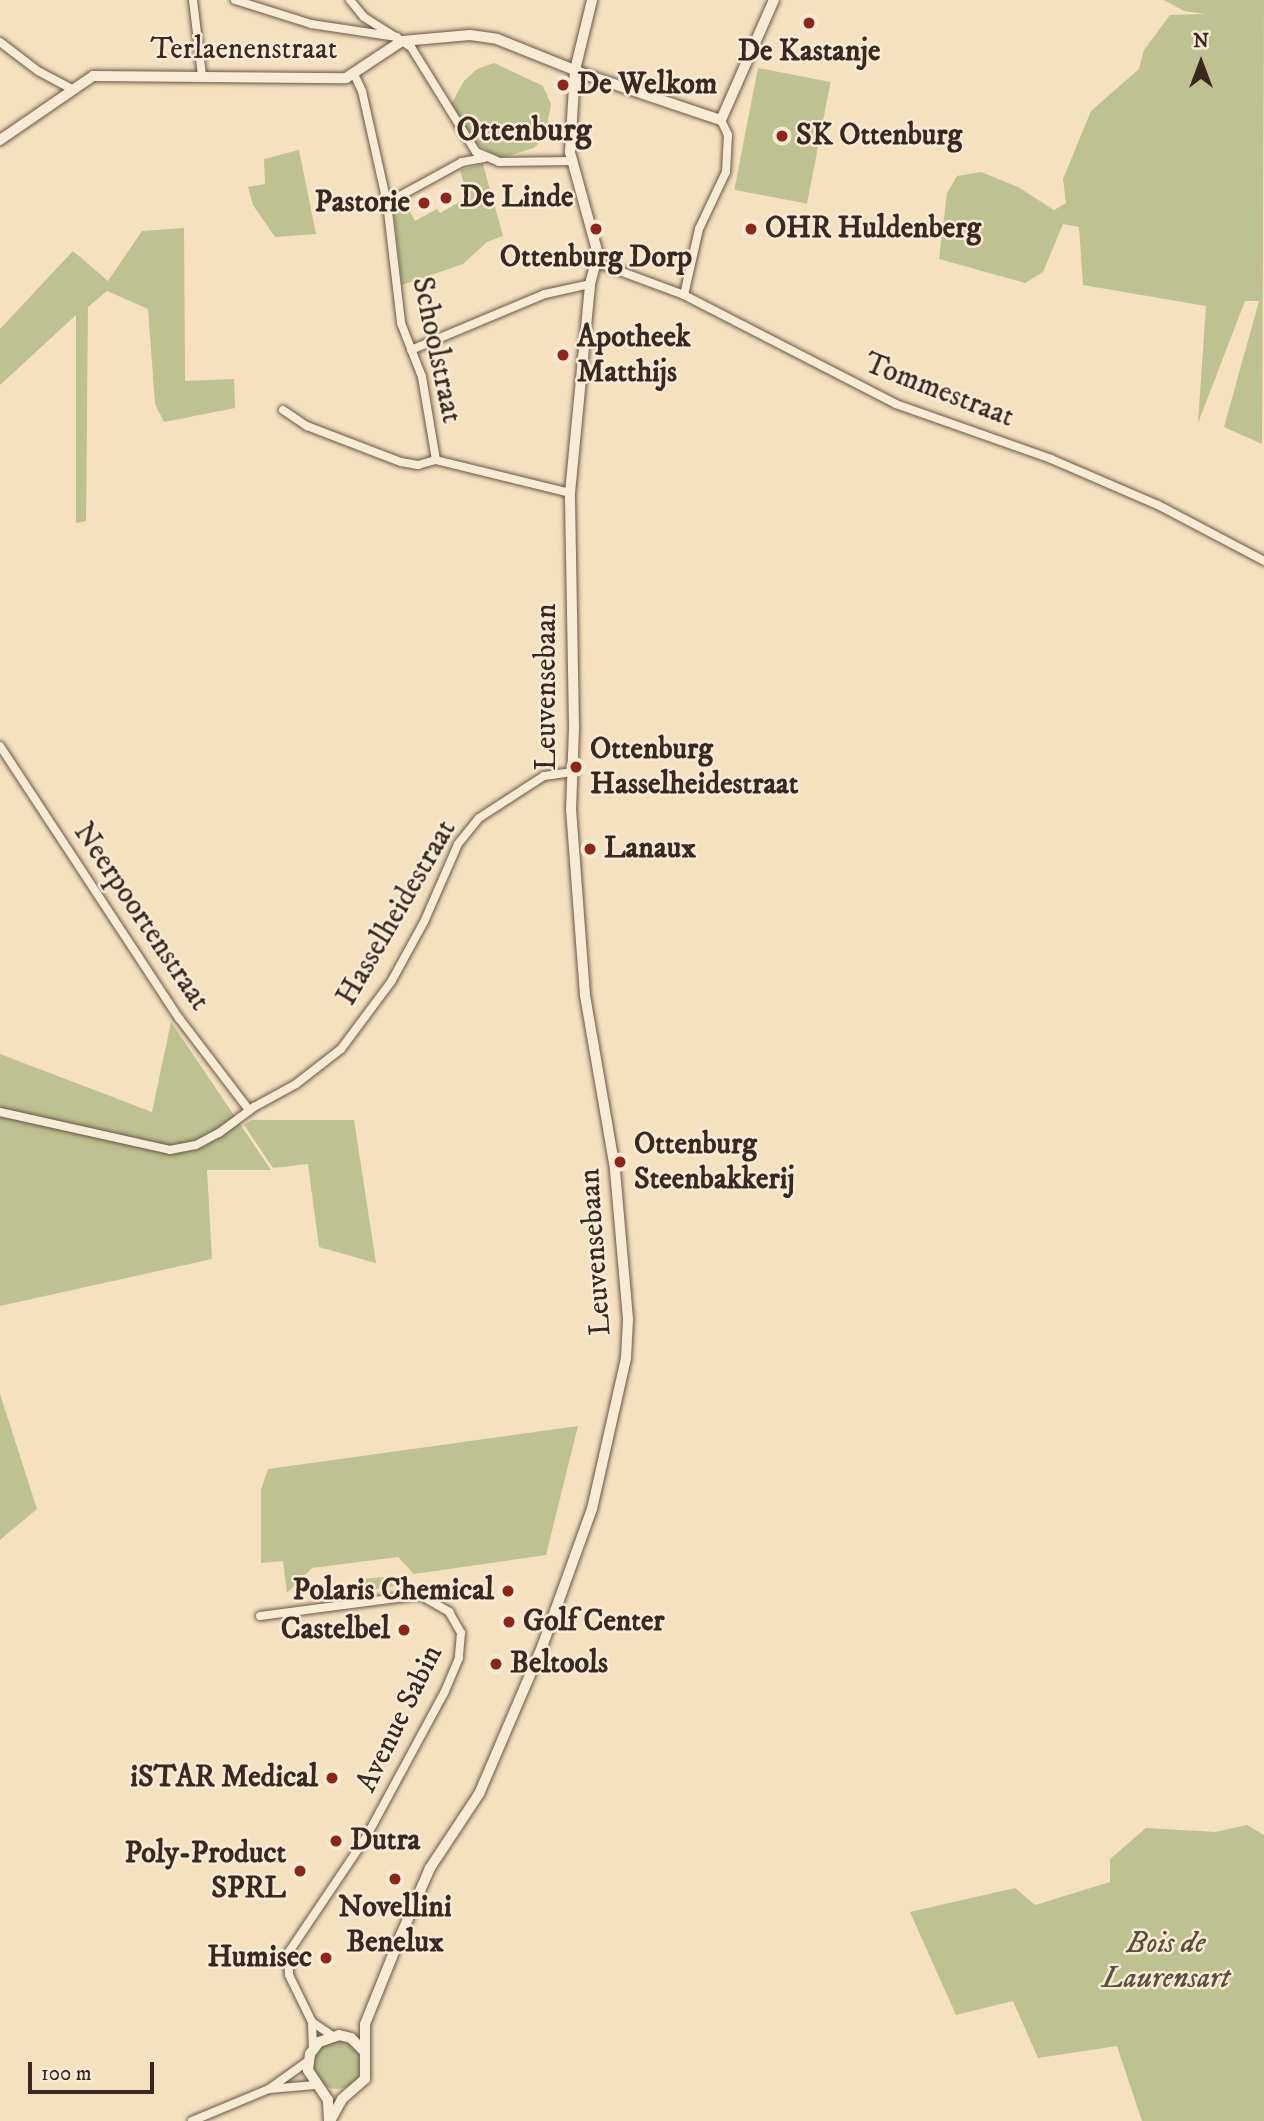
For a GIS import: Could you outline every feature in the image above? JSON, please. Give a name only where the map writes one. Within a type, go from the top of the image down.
[{"type":"street","points":[[193,0],[202,76]]},
{"type":"street","points":[[235,0],[323,26],[400,39],[482,35],[721,120],[728,135],[726,172],[699,229],[684,295]]},
{"type":"street","points":[[350,0],[364,16],[411,47],[467,142],[485,158]]},
{"type":"street","points":[[592,0],[575,70],[571,161],[598,263]]},
{"type":"street","points":[[721,120],[774,0]]},
{"type":"street","name":"Terlaenenstraat","points":[[0,140],[26,125],[70,88],[104,74],[331,79],[354,74],[400,39]]},
{"type":"street","points":[[0,42],[38,71],[70,88]]},
{"type":"street","name":"Schoolstraat","points":[[354,74],[362,91],[387,203],[401,323],[422,377],[436,460],[570,493]]},
{"type":"street","points":[[462,162],[467,142]]},
{"type":"street","points":[[387,203],[462,162],[485,158],[511,163],[571,161]]},
{"type":"street","name":"Tommestraat","points":[[598,263],[684,295],[896,404],[1098,479],[1217,533],[1264,561]]},
{"type":"street","name":"Leuvensebaan","points":[[365,2024],[430,1868],[479,1794],[542,1647],[582,1541],[622,1378],[628,1319],[609,1119],[585,995],[571,772],[570,493],[590,284],[598,263]]},
{"type":"street","points":[[411,350],[545,294],[590,284]]},
{"type":"street","points":[[284,410],[307,426],[401,462],[418,465],[436,460]]},
{"type":"street","name":"Neerpoortenstraat","points":[[0,746],[179,1018],[249,1110]]},
{"type":"street","name":"Hasselheidestraat","points":[[0,1112],[170,1150],[196,1145],[249,1110],[296,1084],[341,1049],[391,982],[458,844],[479,818],[523,786],[544,775],[571,772]]},
{"type":"street","name":"Avenue Sabin","points":[[260,1616],[420,1595],[449,1612],[461,1633],[459,1658],[444,1693],[365,1839],[293,1943],[289,1975],[312,2022]]},
{"type":"street","points":[[312,2022],[333,2036]]},
{"type":"street","points":[[192,2121],[269,2090],[308,2061],[313,2048],[312,2022]]},
{"type":"street","points":[[313,2048],[333,2036],[345,2036],[365,2024]]},
{"type":"street","points":[[329,2121],[367,2072],[365,2024]]},
{"type":"street","points":[[345,2036],[365,2051]]},
{"type":"street","points":[[308,2061],[319,2088],[328,2100],[329,2121]]},
{"type":"street","points":[[269,2090],[319,2088],[350,2093]]},
{"type":"green space","points":[[1164,0],[1264,0],[1262,444],[1224,427],[1259,301],[1245,301],[1198,423],[1206,306],[1083,285],[1079,227],[1063,224],[1043,272],[1025,283],[939,259],[947,193],[957,176],[981,172],[1018,187],[1054,210],[1066,203],[1063,179],[1091,111],[1139,69],[1144,50],[1170,15],[1205,14],[1184,11]]},
{"type":"green space","points":[[494,63],[543,86],[551,104],[545,137],[534,148],[501,158],[475,143],[450,106],[464,81],[477,69]]},
{"type":"green space","name":"SK Ottenburg","points":[[758,68],[831,82],[807,204],[734,190]]},
{"type":"green space","points":[[299,150],[316,234],[275,237],[253,205],[248,187],[265,184],[264,159]]},
{"type":"green space","points":[[483,164],[503,236],[487,242],[463,264],[402,285],[393,205],[404,200],[415,221],[437,209],[440,213],[468,197],[460,170]]},
{"type":"green space","points":[[184,228],[185,381],[234,379],[235,408],[164,422],[155,404],[148,309],[107,291],[88,307],[86,521],[76,523],[76,315],[0,385],[0,329],[73,251],[108,281],[142,231]]},
{"type":"green space","points":[[171,1022],[271,1170],[207,1170],[212,1259],[0,1306],[0,1054],[152,1112]]},
{"type":"green space","points":[[252,1120],[354,1120],[376,1263],[319,1247],[308,1164],[273,1168],[244,1125]]},
{"type":"green space","points":[[0,1394],[37,1509],[0,1540]]},
{"type":"green space","points":[[578,1426],[546,1555],[414,1574],[398,1557],[312,1568],[287,1593],[283,1561],[261,1563],[261,1490],[268,1469]]},
{"type":"green space","points":[[383,1577],[395,1586],[346,1594],[362,1579]]},
{"type":"green space","name":"Bois de Laurensart","points":[[1247,1825],[1264,1835],[1264,2121],[1142,2121],[1117,2046],[1038,2058],[1013,2001],[956,2015],[910,1912],[1015,1888],[1035,1905],[1110,1882],[1110,1859],[1146,1828],[1215,1832]]},
{"type":"green space","points":[[337,2041],[354,2048],[361,2065],[354,2082],[337,2089],[320,2082],[313,2065],[320,2048]]},
{"type":"place","name":"De Kastanje","points":[[809,23]]},
{"type":"place","name":"De Welkom","points":[[563,85]]},
{"type":"place","name":"SK Ottenburg","points":[[782,136]]},
{"type":"place","name":"De Linde","points":[[446,198]]},
{"type":"place","name":"Pastorie","points":[[424,203]]},
{"type":"place","name":"Ottenburg Dorp","points":[[596,229]]},
{"type":"place","name":"OHR Huldenberg","points":[[751,229]]},
{"type":"place","name":"Apotheek Matthijs","points":[[563,355]]},
{"type":"place","name":"Ottenburg Hasselheidestraat","points":[[576,767]]},
{"type":"place","name":"Lanaux","points":[[590,849]]},
{"type":"place","name":"Ottenburg Steenbakkerij","points":[[620,1162]]},
{"type":"place","name":"Polaris Chemical","points":[[508,1591]]},
{"type":"place","name":"Golf Center","points":[[509,1622]]},
{"type":"place","name":"Castelbel","points":[[404,1630]]},
{"type":"place","name":"Beltools","points":[[496,1664]]},
{"type":"place","name":"iSTAR Medical","points":[[332,1778]]},
{"type":"place","name":"Dutra","points":[[336,1841]]},
{"type":"place","name":"Poly-Product SPRL","points":[[300,1871]]},
{"type":"place","name":"Novellini Benelux","points":[[395,1879]]},
{"type":"place","name":"Humisec","points":[[326,1958]]},
{"type":"district","name":"Ottenburg","points":[[524,131]]}]
